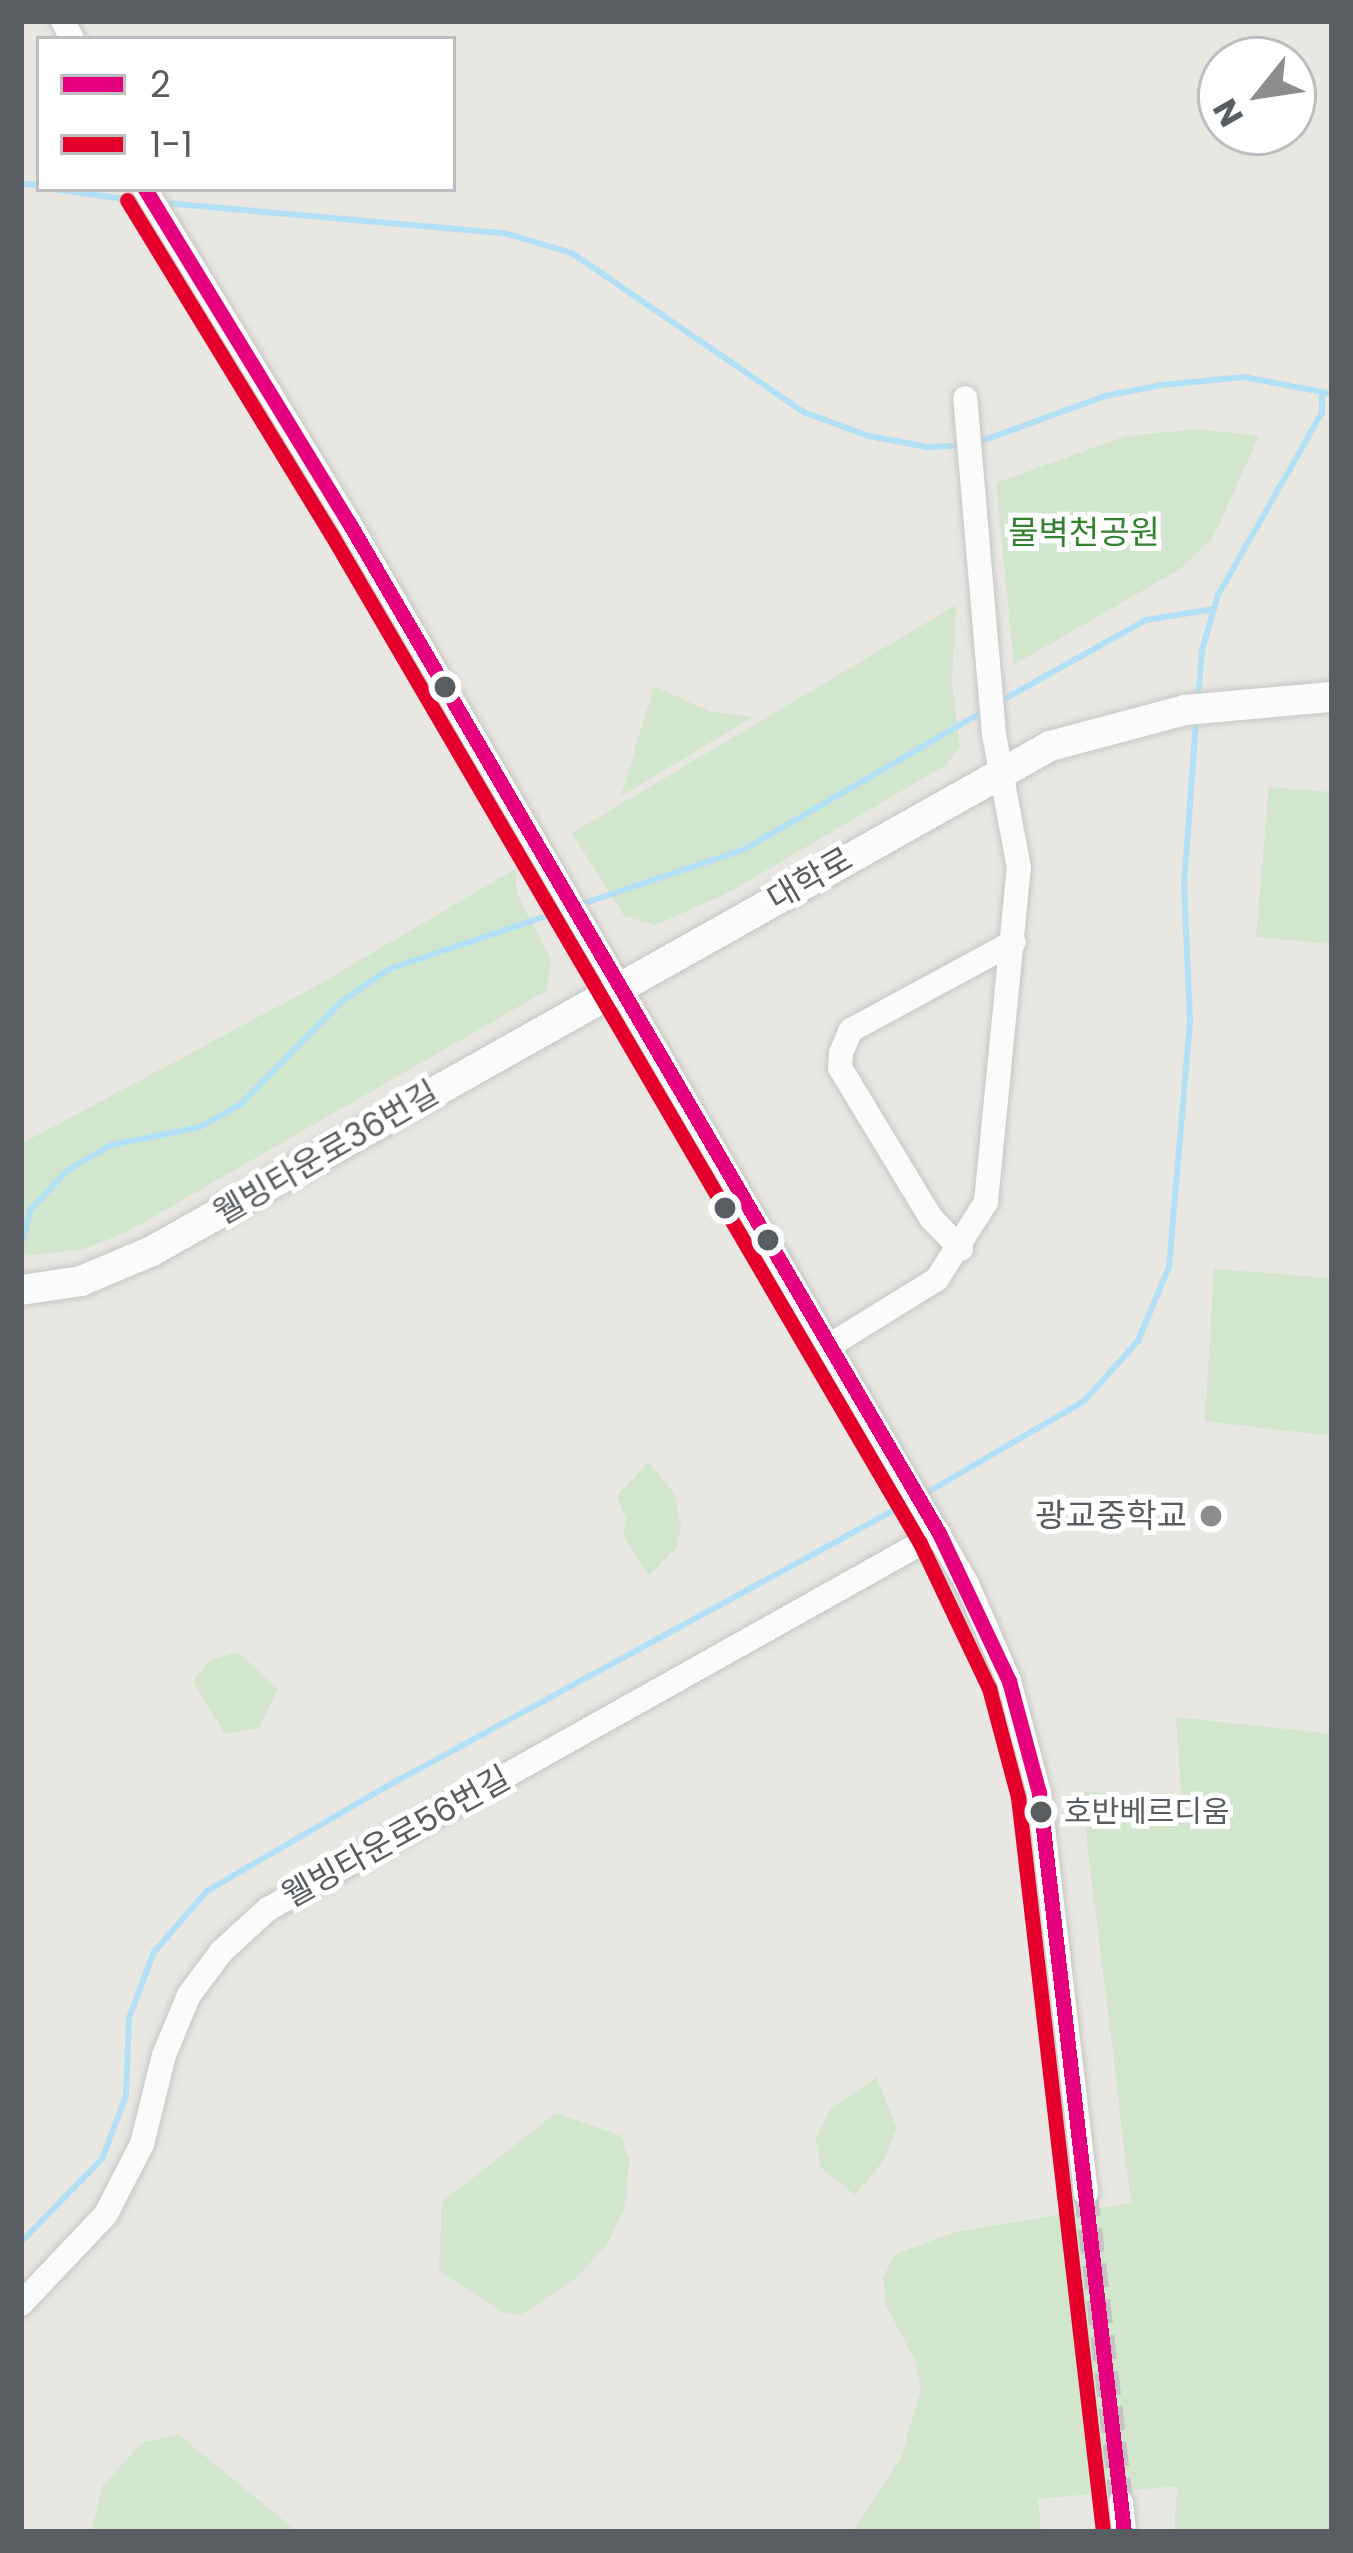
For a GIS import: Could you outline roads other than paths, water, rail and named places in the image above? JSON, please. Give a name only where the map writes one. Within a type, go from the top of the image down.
[{"type":"street","points":[[147,192],[349,523],[890,1448],[939,1533],[992,1642],[1027,1735],[1039,1793],[1086,2193]]},
{"type":"street","points":[[829,1346],[913,1299],[961,1249],[986,1202],[1019,868],[994,734],[965,398]]},
{"type":"street","name":"대학로","points":[[620,987],[1049,746],[1222,704],[1332,697]]},
{"type":"street","points":[[961,1249],[932,1218],[840,1068],[841,1053],[851,1030],[1014,942]]},
{"type":"street","name":"웰빙타운로36번길","points":[[37,1288],[108,1272],[152,1252],[620,987]]},
{"type":"street","name":"웰빙타운로56번길","points":[[21,2304],[106,2214],[142,2144],[164,2055],[189,1995],[221,1952],[268,1910],[939,1533]]},
{"type":"street","points":[[1121,2502],[1124,2532]]},
{"type":"waterway","points":[[21,183],[36,186]]},
{"type":"waterway","points":[[74,192],[146,202]]},
{"type":"waterway","points":[[165,203],[504,233],[572,253],[803,412],[869,436],[927,447],[963,446]]},
{"type":"waterway","points":[[976,443],[1105,396],[1162,385],[1244,377],[1332,394]]},
{"type":"waterway","points":[[1198,701],[1202,650],[1218,595],[1322,413],[1322,392]]},
{"type":"waterway","points":[[999,702],[1146,620],[1214,609]]},
{"type":"waterway","points":[[579,905],[745,849],[987,709]]},
{"type":"waterway","points":[[921,1496],[1084,1401],[1138,1341],[1169,1267],[1190,1020],[1184,885],[1196,720]]},
{"type":"waterway","points":[[21,1246],[31,1209],[68,1170],[111,1145],[200,1127],[241,1104],[342,1001],[389,969],[567,909]]},
{"type":"waterway","points":[[21,1300],[21,1356]]},
{"type":"waterway","points":[[21,2242],[102,2159],[126,2096],[129,2018],[154,1952],[207,1891],[384,1788],[909,1502]]},
{"type":"tunnel","points":[[1086,2193],[1121,2502]]},
{"type":"place","name":"광교중학교","points":[[1211,1516]]},
{"type":"place","name":"호반베르디움","points":[[1041,1812]]},
{"type":"park label","name":"물벽천공원","points":[[1084,533]]}]
